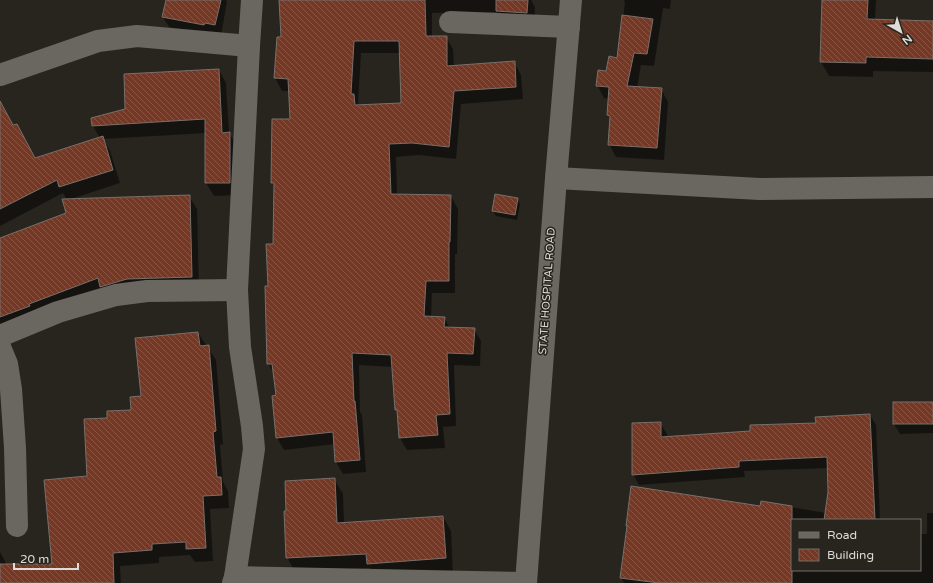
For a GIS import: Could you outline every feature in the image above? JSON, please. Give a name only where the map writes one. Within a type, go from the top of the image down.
[{"type":"street","points":[[252,0],[237,290],[240,347],[254,449],[234,580],[526,583]]},
{"type":"street","name":"STATE HOSPITAL ROAD","points":[[526,583],[556,178],[571,0]]},
{"type":"street","points":[[450,22],[569,27]]},
{"type":"street","points":[[0,75],[98,41],[137,36],[249,46]]},
{"type":"street","points":[[556,178],[760,189],[933,187]]},
{"type":"street","points":[[0,336],[58,312],[116,295],[147,291],[237,290]]},
{"type":"street","points":[[0,347],[7,364],[11,390],[15,448],[17,526]]},
{"type":"building","points":[[166,0],[221,0],[215,25],[205,23],[204,25],[162,17]]},
{"type":"building","points":[[279,0],[425,0],[426,36],[447,36],[447,66],[515,61],[516,87],[454,91],[449,147],[412,143],[389,144],[391,194],[451,195],[449,281],[426,281],[424,316],[445,317],[444,327],[475,328],[473,354],[447,353],[450,414],[436,415],[438,435],[399,438],[397,410],[395,410],[391,355],[352,353],[354,401],[360,460],[335,462],[333,432],[276,438],[272,396],[276,395],[272,364],[267,364],[265,286],[268,286],[266,244],[273,244],[274,183],[271,183],[272,119],[290,119],[288,79],[274,78],[277,37],[281,37]],"holes":[[[354,41],[399,41],[401,103],[355,105],[354,94],[351,94]]]},
{"type":"building","points":[[496,0],[528,0],[527,13],[496,11]]},
{"type":"building","points":[[822,0],[868,0],[867,19],[933,21],[933,59],[866,57],[866,63],[820,62]]},
{"type":"building","points":[[622,15],[653,19],[647,54],[634,53],[627,86],[662,88],[657,148],[608,145],[610,116],[607,115],[609,87],[596,86],[598,70],[606,71],[609,56],[617,58]]},
{"type":"building","points":[[219,69],[222,133],[230,132],[230,183],[205,183],[205,119],[92,126],[91,118],[125,109],[124,74]]},
{"type":"building","points":[[0,101],[13,125],[17,124],[35,158],[103,136],[113,170],[59,187],[57,180],[0,209]]},
{"type":"building","points":[[495,194],[518,198],[515,215],[492,211]]},
{"type":"building","points":[[190,195],[192,277],[127,279],[100,287],[98,278],[29,304],[30,306],[0,317],[0,238],[66,213],[62,199]]},
{"type":"building","points":[[198,332],[200,346],[209,345],[216,431],[213,432],[217,477],[221,477],[222,495],[203,496],[206,548],[186,549],[186,542],[152,544],[152,550],[113,553],[114,583],[0,582],[0,564],[52,564],[44,480],[87,476],[84,419],[107,418],[107,411],[131,410],[130,397],[141,396],[135,338]]},
{"type":"building","points":[[893,402],[933,402],[933,424],[893,424]]},
{"type":"building","points":[[870,414],[875,519],[824,519],[828,492],[827,457],[739,461],[739,467],[632,475],[632,423],[661,422],[661,437],[750,431],[750,425],[816,423],[815,417]]},
{"type":"building","points":[[335,478],[337,523],[443,516],[446,558],[367,564],[366,554],[286,558],[284,511],[286,511],[285,481]]},
{"type":"building","points":[[631,486],[760,506],[761,501],[792,506],[792,583],[659,583],[620,578]]}]
